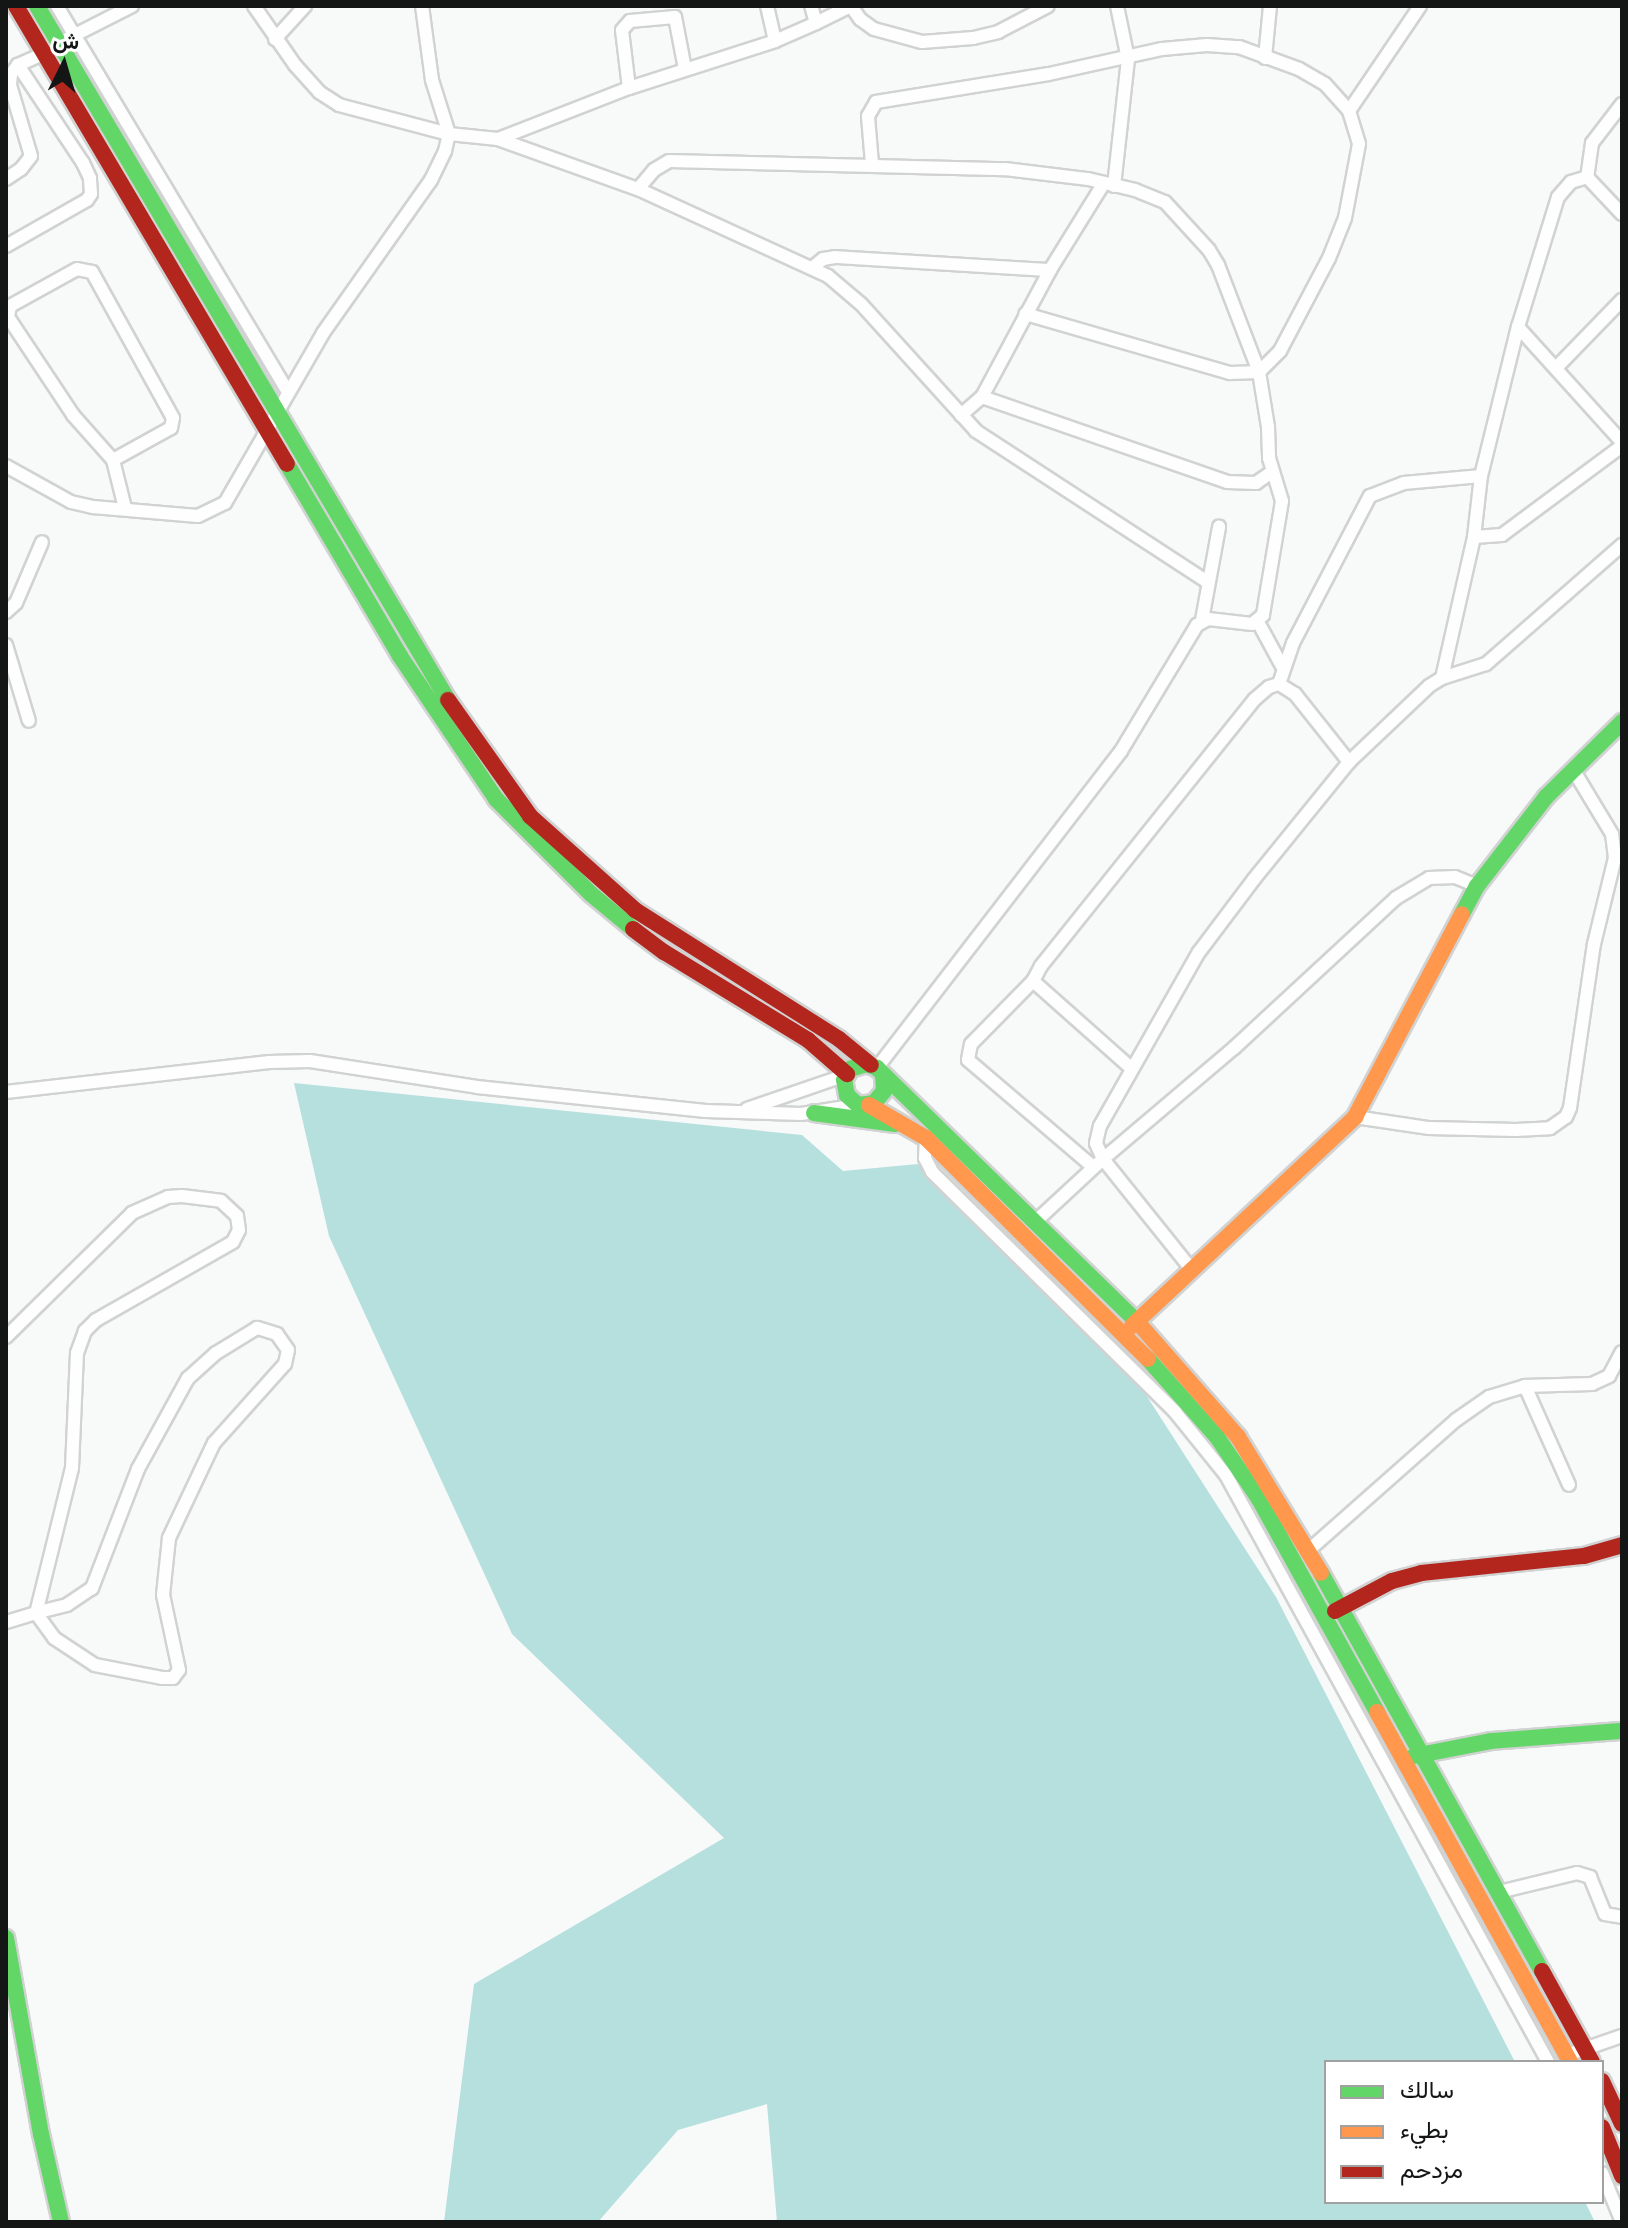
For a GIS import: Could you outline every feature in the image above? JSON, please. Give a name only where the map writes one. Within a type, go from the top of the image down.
[{"type":"main road","points":[[16,6],[429,703],[501,791],[591,894],[624,922],[664,952],[808,1040],[846,1074],[847,1095],[909,1125],[926,1138],[1131,1327],[1232,1458],[1259,1499],[1405,1759],[1569,2059]]},
{"type":"main road","points":[[37,6],[67,40],[276,413],[501,791],[635,910],[839,1039],[877,1070],[1036,1221],[1131,1327],[1238,1437],[1309,1550],[1589,2055]]},
{"type":"main road","points":[[1131,1327],[1314,1159],[1355,1117],[1477,886],[1546,797],[1622,722]]},
{"type":"main road","points":[[846,1074],[855,1066],[877,1070]]},
{"type":"main road","points":[[864,1105],[884,1091],[877,1070]]},
{"type":"main road","points":[[814,1113],[909,1125]]},
{"type":"main road","points":[[1325,1618],[1392,1581],[1421,1573],[1584,1556],[1622,1545]]},
{"type":"main road","points":[[1405,1759],[1422,1752],[1491,1741],[1622,1731]]},
{"type":"main road","points":[[6,1938],[41,2134],[61,2222]]},
{"type":"main road","points":[[1604,2085],[1622,2124]]},
{"type":"main road","points":[[1604,2132],[1622,2176]]},
{"type":"street","points":[[57,6],[67,40],[288,392]]},
{"type":"street","points":[[67,40],[132,6]]},
{"type":"street","points":[[254,6],[275,39],[319,92],[339,105],[449,134],[498,139],[638,189],[812,268],[846,288],[976,431],[1206,581]]},
{"type":"street","points":[[275,39],[305,6]]},
{"type":"street","points":[[6,466],[71,502],[185,516],[210,512],[225,503],[288,392],[362,273],[431,180],[449,134],[432,80],[422,6]]},
{"type":"street","points":[[767,6],[775,41]]},
{"type":"street","points":[[811,6],[816,23]]},
{"type":"street","points":[[498,139],[629,88],[775,41],[851,6],[860,19],[874,29],[922,42],[973,38],[998,32],[1048,6]]},
{"type":"street","points":[[961,415],[982,397],[1050,270],[1109,184],[1128,59],[1117,6]]},
{"type":"street","points":[[1265,58],[1270,6]]},
{"type":"street","points":[[1349,111],[1420,6]]},
{"type":"street","points":[[629,88],[622,30],[630,21],[675,17],[685,69]]},
{"type":"street","points":[[872,164],[868,116],[876,102],[1128,59],[1162,49],[1207,45],[1239,47],[1299,69],[1325,84],[1349,111],[1359,144],[1345,218],[1329,258],[1280,351],[1259,372],[1230,373],[1025,314]]},
{"type":"street","points":[[6,179],[29,162],[31,156],[10,85],[11,74],[18,65],[43,54]]},
{"type":"street","points":[[6,246],[87,200],[91,186],[83,163],[50,108],[18,65]]},
{"type":"street","points":[[1587,177],[1592,143],[1622,104]]},
{"type":"street","points":[[638,189],[654,170],[669,161],[872,164],[1005,169],[1109,184],[1165,202],[1209,250],[1218,265],[1259,372],[1272,472],[1282,501],[1267,605],[1258,622]]},
{"type":"street","points":[[1587,177],[1622,214]]},
{"type":"street","points":[[1442,678],[1474,537],[1481,476],[1518,327],[1558,197],[1571,182],[1587,177]]},
{"type":"street","points":[[812,268],[823,259],[835,257],[1050,270]]},
{"type":"street","points":[[113,460],[171,428],[173,418],[92,272],[77,269],[10,306],[8,317],[73,415],[113,460],[125,508]]},
{"type":"street","points":[[1556,368],[1622,300]]},
{"type":"street","points":[[1474,537],[1502,535],[1622,444],[1518,327]]},
{"type":"street","points":[[982,397],[1212,478],[1256,483],[1272,472]]},
{"type":"street","points":[[1192,1270],[1098,1162],[968,1060],[971,1044],[1033,981],[1041,966],[1255,699],[1279,684],[1283,668],[1370,496],[1404,483],[1481,476]]},
{"type":"street","points":[[877,1070],[1121,751],[1202,620],[1206,581],[1219,527]]},
{"type":"street","points":[[6,612],[16,603],[42,542]]},
{"type":"street","points":[[1098,1162],[1096,1143],[1100,1126],[1199,952],[1349,762],[1420,693],[1442,678],[1486,664],[1622,545]]},
{"type":"street","points":[[1202,620],[1258,622]]},
{"type":"street","points":[[1258,622],[1283,668]]},
{"type":"street","points":[[6,645],[9,664],[29,721]]},
{"type":"street","points":[[1279,684],[1295,694],[1349,762]]},
{"type":"street","points":[[1355,1117],[1429,1128],[1516,1130],[1550,1128],[1566,1117],[1570,1108],[1594,944],[1615,858],[1612,834],[1574,771]]},
{"type":"street","points":[[1036,1221],[1098,1162],[1234,1048],[1396,898],[1429,878],[1455,877],[1477,886]]},
{"type":"street","points":[[1033,981],[1131,1068]]},
{"type":"street","points":[[8,1093],[269,1062],[310,1061],[606,1102],[814,1113],[864,1105]]},
{"type":"street","points":[[744,1111],[846,1074]]},
{"type":"street","points":[[926,1138],[925,1158],[932,1172],[1175,1412],[1226,1475],[1547,2060]]},
{"type":"street","points":[[6,1337],[132,1213],[168,1197],[182,1196],[221,1201],[237,1216],[239,1230],[233,1242],[96,1320],[80,1340],[72,1468],[36,1613],[54,1638],[95,1665],[162,1678],[177,1675],[179,1663],[169,1632],[163,1595],[169,1538],[214,1443],[285,1364],[288,1350],[284,1341],[269,1330],[257,1328],[216,1353],[188,1378],[138,1469],[92,1588],[67,1605],[36,1613],[6,1622]]},
{"type":"street","points":[[1309,1550],[1456,1420],[1489,1397],[1525,1386],[1592,1384],[1609,1376],[1622,1352]]},
{"type":"street","points":[[1525,1386],[1569,1485]]},
{"type":"street","points":[[1387,1769],[1405,1759]]},
{"type":"street","points":[[1499,1892],[1577,1873],[1590,1877],[1605,1914],[1622,1917]]},
{"type":"street","points":[[1569,2059],[1589,2055],[1622,2036]]},
{"type":"street","points":[[1604,2178],[1622,2222]]},
{"type":"shaded area","points":[[294,1083],[802,1135],[843,1171],[918,1164],[1139,1384],[1276,1597],[1514,2060],[1324,2060],[1324,2204],[1586,2204],[1595,2222],[777,2222],[767,2104],[678,2130],[598,2222],[444,2222],[474,1984],[724,1838],[512,1634],[329,1236]]},
{"type":"traffic: fast","points":[[37,6],[448,700]]},
{"type":"traffic: fast","points":[[287,464],[400,656],[496,799],[591,894],[633,929]]},
{"type":"traffic: fast","points":[[1462,914],[1477,886],[1546,797],[1622,722]]},
{"type":"traffic: fast","points":[[883,1076],[884,1091],[874,1103],[858,1105],[847,1095],[844,1080],[850,1069],[866,1064],[877,1068],[1140,1325]]},
{"type":"traffic: fast","points":[[814,1113],[895,1124]]},
{"type":"traffic: fast","points":[[1148,1359],[1217,1437],[1259,1499],[1377,1712]]},
{"type":"traffic: fast","points":[[1321,1573],[1542,1971]]},
{"type":"traffic: fast","points":[[1414,1756],[1491,1741],[1622,1731]]},
{"type":"traffic: fast","points":[[6,1938],[41,2134],[61,2222]]},
{"type":"traffic: slow","points":[[1132,1326],[1355,1117],[1462,914]]},
{"type":"traffic: slow","points":[[869,1105],[926,1138],[1148,1359]]},
{"type":"traffic: slow","points":[[1140,1325],[1238,1437],[1321,1573]]},
{"type":"traffic: slow","points":[[1377,1712],[1569,2060]]},
{"type":"traffic: jam","points":[[16,6],[287,464]]},
{"type":"traffic: jam","points":[[448,700],[530,816],[635,910],[839,1039],[871,1065]]},
{"type":"traffic: jam","points":[[633,929],[664,952],[808,1040],[847,1074]]},
{"type":"traffic: jam","points":[[1335,1611],[1392,1581],[1421,1573],[1584,1556],[1622,1545]]},
{"type":"traffic: jam","points":[[1542,1971],[1591,2060]]},
{"type":"traffic: jam","points":[[1604,2085],[1622,2124]]},
{"type":"traffic: jam","points":[[1604,2132],[1622,2176]]}]
